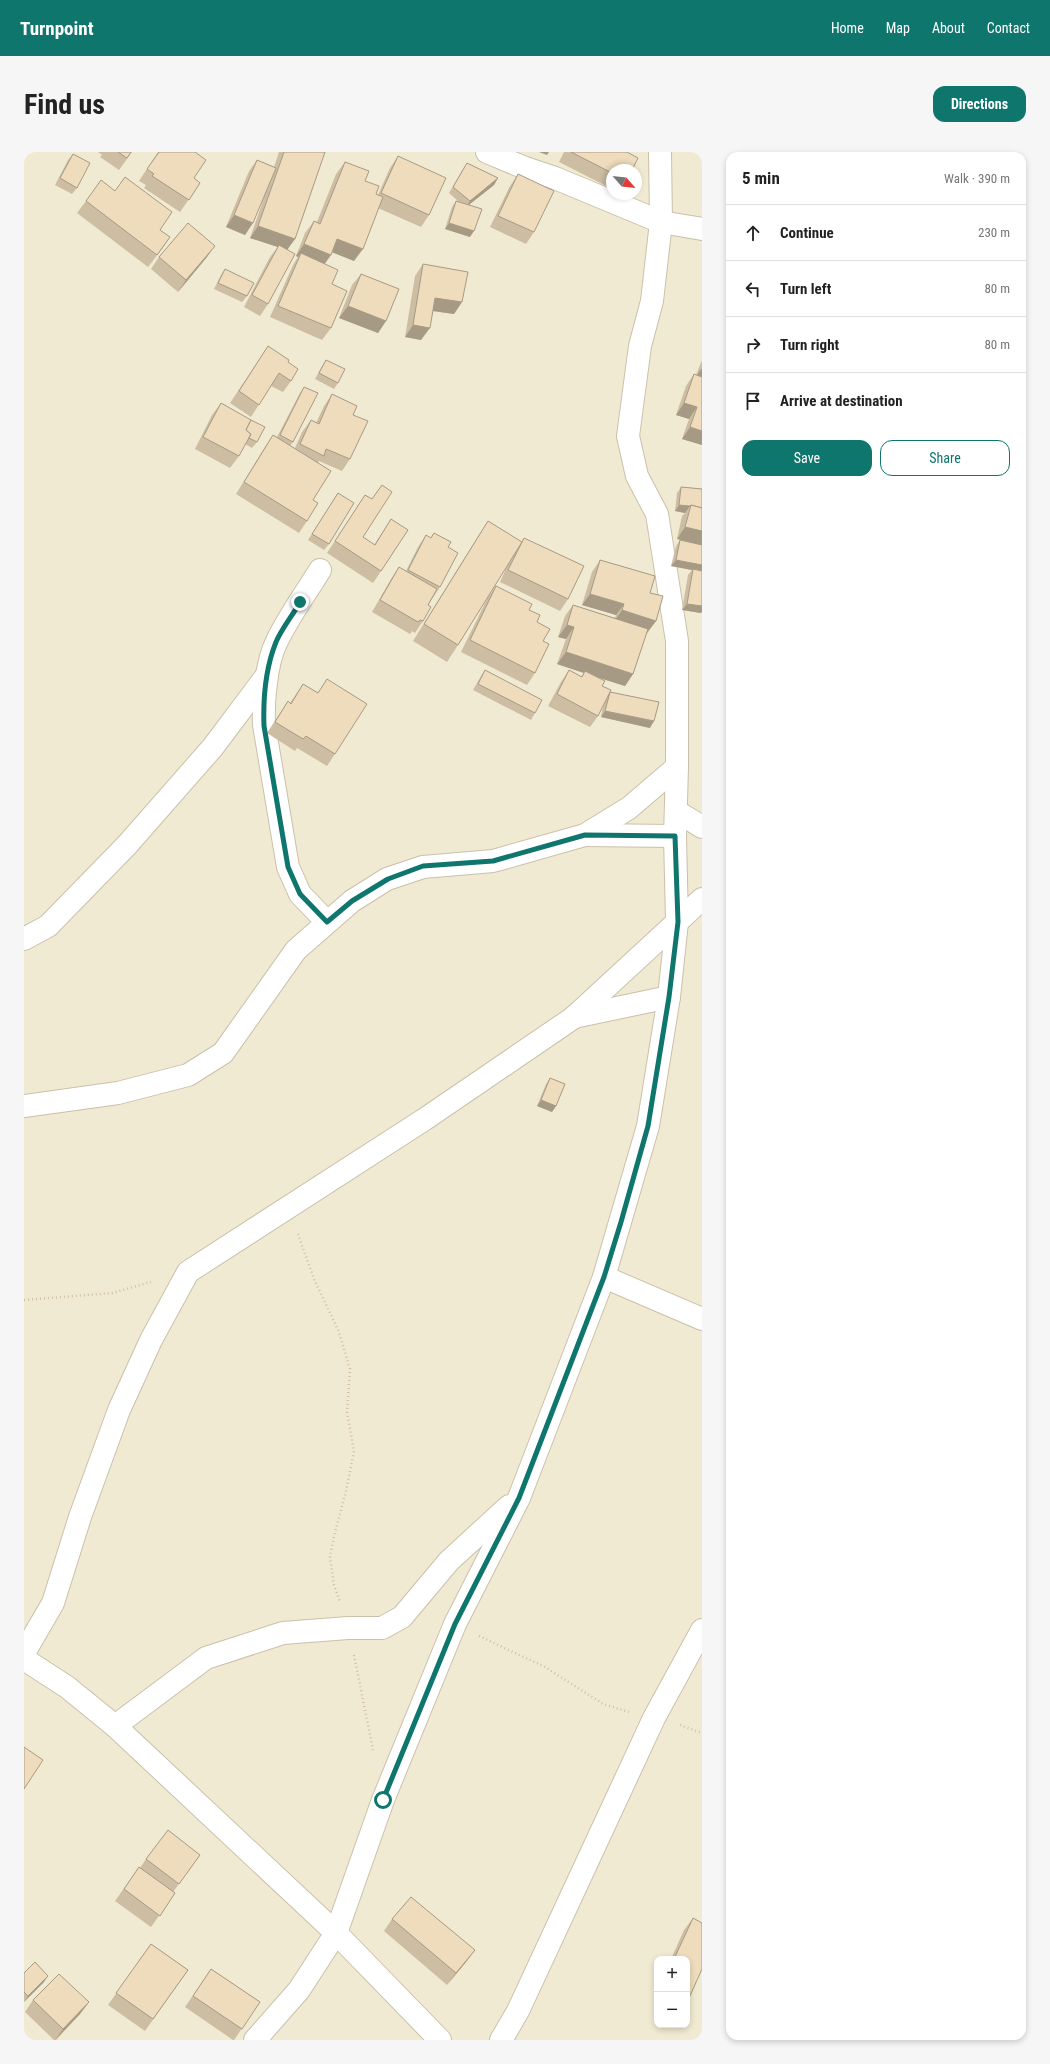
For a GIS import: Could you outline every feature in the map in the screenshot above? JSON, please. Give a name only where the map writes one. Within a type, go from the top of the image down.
[{"type":"street","points":[[486,152],[525,168],[555,178],[661,222],[702,229]]},
{"type":"street","points":[[255,2040],[299,1990],[336,1933],[383,1800],[455,1624],[519,1498],[604,1277],[648,1126],[669,997],[678,922],[675,836],[677,767],[677,641],[657,514],[638,476],[628,436],[640,346],[652,302],[661,222],[660,152]]},
{"type":"street","points":[[320,570],[276,642],[268,673],[263,706],[264,726],[288,867],[300,894],[327,922]]},
{"type":"street","points":[[24,939],[48,926],[127,845],[213,747],[268,673]]},
{"type":"street","points":[[24,1106],[118,1093],[188,1075],[223,1053],[296,950],[352,901],[388,879],[423,866],[493,861],[585,835],[629,808],[677,767]]},
{"type":"street","points":[[676,811],[702,827]]},
{"type":"street","points":[[585,835],[675,836]]},
{"type":"street","points":[[24,1653],[53,1603],[80,1516],[119,1410],[151,1340],[188,1272],[288,1206],[425,1120],[573,1018],[702,899]]},
{"type":"street","points":[[573,1018],[669,997]]},
{"type":"street","points":[[604,1277],[702,1319]]},
{"type":"street","points":[[115,1726],[206,1658],[283,1633],[348,1628],[382,1628],[402,1617],[449,1561],[519,1498]]},
{"type":"street","points":[[501,2040],[518,2011],[654,1718],[702,1630]]},
{"type":"street","points":[[24,1659],[67,1687],[115,1726],[336,1933],[440,2040]]},
{"type":"path","points":[[288,1206],[314,1279],[339,1332],[350,1369],[347,1412],[354,1451],[330,1557],[334,1585],[348,1628],[374,1753]]},
{"type":"path","points":[[24,1300],[112,1293],[188,1272]]},
{"type":"path","points":[[455,1624],[545,1667],[603,1704],[702,1733]]},
{"type":"shaded area","points":[[24,152],[702,152],[702,2040],[24,2040]]},
{"type":"building","points":[[118,152],[131,152],[127,158]]},
{"type":"building","points":[[159,152],[195,152],[206,160],[194,178],[200,183],[189,200],[152,176],[154,174],[147,169]]},
{"type":"building","points":[[284,152],[325,152],[295,239],[258,226]]},
{"type":"building","points":[[571,152],[627,152],[638,158],[635,164],[606,164],[606,170]]},
{"type":"building","points":[[73,154],[90,163],[77,188],[60,178]]},
{"type":"building","points":[[398,156],[446,178],[429,215],[381,193]]},
{"type":"building","points":[[257,160],[276,168],[253,223],[234,215]]},
{"type":"building","points":[[345,162],[369,171],[365,181],[379,186],[376,194],[383,197],[363,249],[337,239],[331,255],[304,244],[314,221],[320,224]]},
{"type":"building","points":[[467,163],[498,178],[470,201],[453,187]]},
{"type":"building","points":[[518,174],[554,191],[534,232],[498,216]]},
{"type":"building","points":[[125,177],[172,212],[160,230],[170,237],[157,255],[86,201],[101,180],[115,191]]},
{"type":"building","points":[[456,201],[482,209],[474,231],[449,223]]},
{"type":"building","points":[[188,223],[215,246],[186,280],[159,257]]},
{"type":"building","points":[[279,245],[295,254],[268,304],[252,295]]},
{"type":"building","points":[[301,253],[338,270],[332,284],[347,291],[331,328],[278,306]]},
{"type":"building","points":[[423,264],[468,272],[462,302],[435,298],[430,328],[413,325]]},
{"type":"building","points":[[225,269],[254,283],[247,296],[218,283]]},
{"type":"building","points":[[361,274],[399,289],[386,321],[348,306]]},
{"type":"building","points":[[268,346],[289,360],[288,362],[298,369],[291,381],[279,373],[259,405],[239,391]]},
{"type":"building","points":[[326,360],[345,369],[338,383],[319,373]]},
{"type":"building","points":[[694,374],[702,377],[702,431],[690,427],[697,407],[684,403]]},
{"type":"building","points":[[304,387],[318,393],[293,442],[280,435]]},
{"type":"building","points":[[332,394],[357,406],[353,415],[368,421],[350,459],[326,449],[324,456],[300,444],[311,420],[319,424]]},
{"type":"building","points":[[221,403],[251,420],[246,430],[251,434],[239,456],[203,437]]},
{"type":"building","points":[[251,420],[265,427],[257,442],[249,438],[251,434],[246,430]]},
{"type":"building","points":[[273,435],[331,471],[313,500],[318,503],[307,521],[244,482]]},
{"type":"building","points":[[382,485],[392,492],[363,537],[375,545],[391,519],[408,530],[381,571],[335,541],[365,495],[372,499]]},
{"type":"building","points":[[681,487],[702,489],[702,508],[691,505],[679,505]]},
{"type":"building","points":[[338,493],[354,503],[329,544],[312,534]]},
{"type":"building","points":[[691,505],[702,508],[702,531],[685,527]]},
{"type":"building","points":[[488,521],[522,542],[458,645],[424,624]]},
{"type":"building","points":[[434,533],[451,542],[448,547],[458,553],[440,587],[408,570],[426,535],[431,538]]},
{"type":"building","points":[[524,538],[584,566],[568,599],[508,570]]},
{"type":"building","points":[[680,540],[702,545],[702,565],[676,560]]},
{"type":"building","points":[[600,560],[655,576],[650,593],[663,596],[656,621],[622,610],[624,604],[590,594]]},
{"type":"building","points":[[399,567],[437,589],[428,605],[431,607],[423,621],[420,620],[418,622],[380,600]]},
{"type":"building","points":[[693,569],[702,571],[702,606],[687,604]]},
{"type":"building","points":[[496,586],[532,604],[529,610],[540,615],[537,622],[550,629],[543,641],[549,644],[535,673],[470,640]]},
{"type":"building","points":[[573,605],[648,629],[633,674],[566,652],[574,627],[567,625]]},
{"type":"building","points":[[485,670],[542,700],[535,713],[478,684]]},
{"type":"building","points":[[569,670],[582,677],[585,671],[605,681],[602,686],[611,690],[598,716],[557,694]]},
{"type":"building","points":[[327,679],[367,704],[335,754],[306,736],[303,739],[275,722],[288,701],[291,704],[303,684],[318,693]]},
{"type":"building","points":[[610,692],[659,702],[654,721],[605,711]]},
{"type":"building","points":[[550,1078],[565,1084],[556,1106],[541,1100]]},
{"type":"building","points":[[24,1747],[43,1760],[24,1789]]},
{"type":"building","points":[[168,1830],[200,1855],[179,1884],[146,1859]]},
{"type":"building","points":[[139,1867],[175,1893],[160,1916],[124,1889]]},
{"type":"building","points":[[411,1897],[475,1950],[456,1973],[392,1919]]},
{"type":"building","points":[[693,1918],[702,1923],[702,1969],[690,1996],[690,1956],[675,1956]]},
{"type":"building","points":[[151,1944],[188,1970],[153,2019],[116,1993]]},
{"type":"building","points":[[35,1962],[48,1976],[28,1996],[24,1992],[24,1973]]},
{"type":"building","points":[[211,1969],[260,2002],[242,2029],[193,1996]]},
{"type":"building","points":[[59,1974],[89,2002],[63,2029],[33,2000]]},
{"type":"route","points":[[300,602],[276,642],[268,673],[263,706],[264,726],[282,840],[288,867],[300,894],[327,922],[352,901],[388,879],[423,866],[493,861],[585,835],[675,836],[678,922],[669,997],[648,1126],[621,1222],[604,1277],[519,1498],[455,1624],[383,1800]]}]
